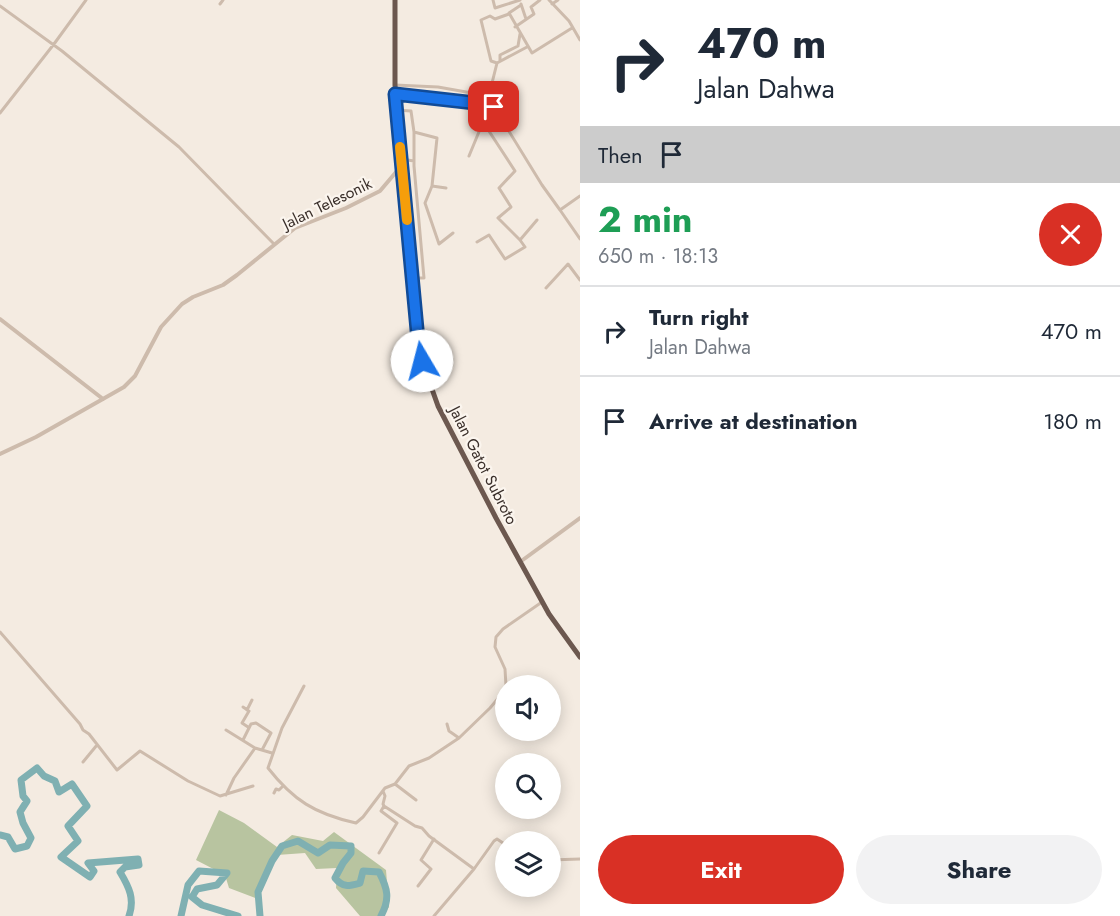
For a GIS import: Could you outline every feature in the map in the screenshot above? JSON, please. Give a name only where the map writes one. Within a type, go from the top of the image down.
[{"type":"highway","name":"Jalan Gatot Subroto","points":[[395,0],[396,110],[418,340],[422,361],[458,446],[542,602],[567,642],[580,657]]},
{"type":"street","points":[[0,112],[86,0]]},
{"type":"street","points":[[493,0],[495,8],[520,2]]},
{"type":"street","points":[[516,27],[534,14],[532,7],[540,0]]},
{"type":"street","points":[[549,0],[569,21],[580,40]]},
{"type":"street","points":[[552,4],[558,0]]},
{"type":"street","points":[[520,2],[509,14],[494,19],[490,16],[481,20],[490,61],[499,62],[527,47]]},
{"type":"street","points":[[520,2],[526,20]]},
{"type":"street","points":[[0,6],[54,44],[179,147],[274,244]]},
{"type":"street","points":[[509,14],[527,47],[534,52],[572,28]]},
{"type":"street","points":[[489,95],[500,55],[518,46],[520,34]]},
{"type":"street","points":[[395,85],[474,92],[500,98]]},
{"type":"street","points":[[395,94],[494,107],[542,185],[580,238]]},
{"type":"street","points":[[469,156],[483,122],[484,104]]},
{"type":"street","points":[[396,110],[411,111],[414,132],[414,160],[424,278],[413,278]]},
{"type":"street","points":[[477,242],[489,235],[506,260],[525,247],[498,218],[511,207],[499,188],[513,175],[514,168],[483,122]]},
{"type":"street","points":[[414,132],[437,138],[432,186],[425,203],[439,244],[453,233]]},
{"type":"street","points":[[402,162],[414,160]]},
{"type":"street","name":"Jalan Telesonik","points":[[0,454],[36,437],[103,399],[132,379],[161,327],[182,304],[223,285],[274,244],[302,225],[376,194],[392,178],[402,162]]},
{"type":"street","points":[[432,186],[446,188]]},
{"type":"street","points":[[560,210],[580,196]]},
{"type":"street","points":[[520,240],[537,220]]},
{"type":"street","points":[[546,288],[568,264],[580,280]]},
{"type":"street","points":[[0,320],[103,399]]},
{"type":"street","points":[[520,562],[580,518]]},
{"type":"street","points":[[505,675],[495,647],[496,637],[503,629],[542,602]]},
{"type":"street","points":[[0,632],[117,770],[140,751],[188,781],[218,795],[226,796],[254,786]]},
{"type":"street","points":[[304,686],[282,728],[268,768],[295,798],[326,815],[356,823],[383,791],[395,784],[409,766],[429,758],[459,738],[495,701]]},
{"type":"street","points":[[249,728],[242,723],[252,700]]},
{"type":"street","points":[[243,707],[248,710]]},
{"type":"street","points":[[243,740],[251,724],[256,723],[271,733],[262,750]]},
{"type":"street","points":[[447,724],[449,731],[459,738]]},
{"type":"street","points":[[226,729],[255,748],[272,753]]},
{"type":"street","points":[[83,762],[97,745]]},
{"type":"street","points":[[226,796],[234,778],[255,748]]},
{"type":"street","points":[[272,780],[274,775]]},
{"type":"street","points":[[395,784],[416,800]]},
{"type":"street","points":[[274,793],[276,789],[279,790],[283,786]]},
{"type":"street","points":[[379,853],[397,823],[381,811],[384,806],[383,791]]},
{"type":"street","points":[[384,806],[422,828],[474,869]]},
{"type":"street","points":[[418,886],[431,869],[421,860],[434,839]]},
{"type":"street","points":[[434,916],[495,840]]},
{"type":"street","points":[[561,860],[580,859]]},
{"type":"green space","points":[[219,810],[244,823],[277,847],[292,835],[323,841],[334,832],[386,870],[389,907],[383,916],[360,916],[336,888],[337,868],[316,869],[305,853],[277,855],[258,899],[229,888],[225,875],[196,860]]},
{"type":"waterway","points":[[0,835],[8,837],[15,849],[27,846],[31,838],[20,812],[27,801],[23,796],[21,780],[37,768],[44,776],[55,781],[59,792],[72,784],[87,806],[68,826],[78,841],[61,857],[90,877],[94,871],[88,863],[138,859],[139,865],[125,867],[120,872],[130,893],[129,916]]},
{"type":"waterway","points":[[260,916],[258,892],[272,861],[282,846],[298,841],[318,853],[330,845],[351,846],[351,853],[335,878],[344,885],[349,885],[360,883],[363,871],[379,872],[387,894],[381,916]]},
{"type":"waterway","points":[[181,916],[188,885],[199,871],[227,873],[217,885],[197,889],[192,897],[202,905],[238,916]]},
{"type":"slow traffic","points":[[400,147],[407,220]]},
{"type":"route","points":[[422,361],[418,340],[395,94],[494,107]]}]
